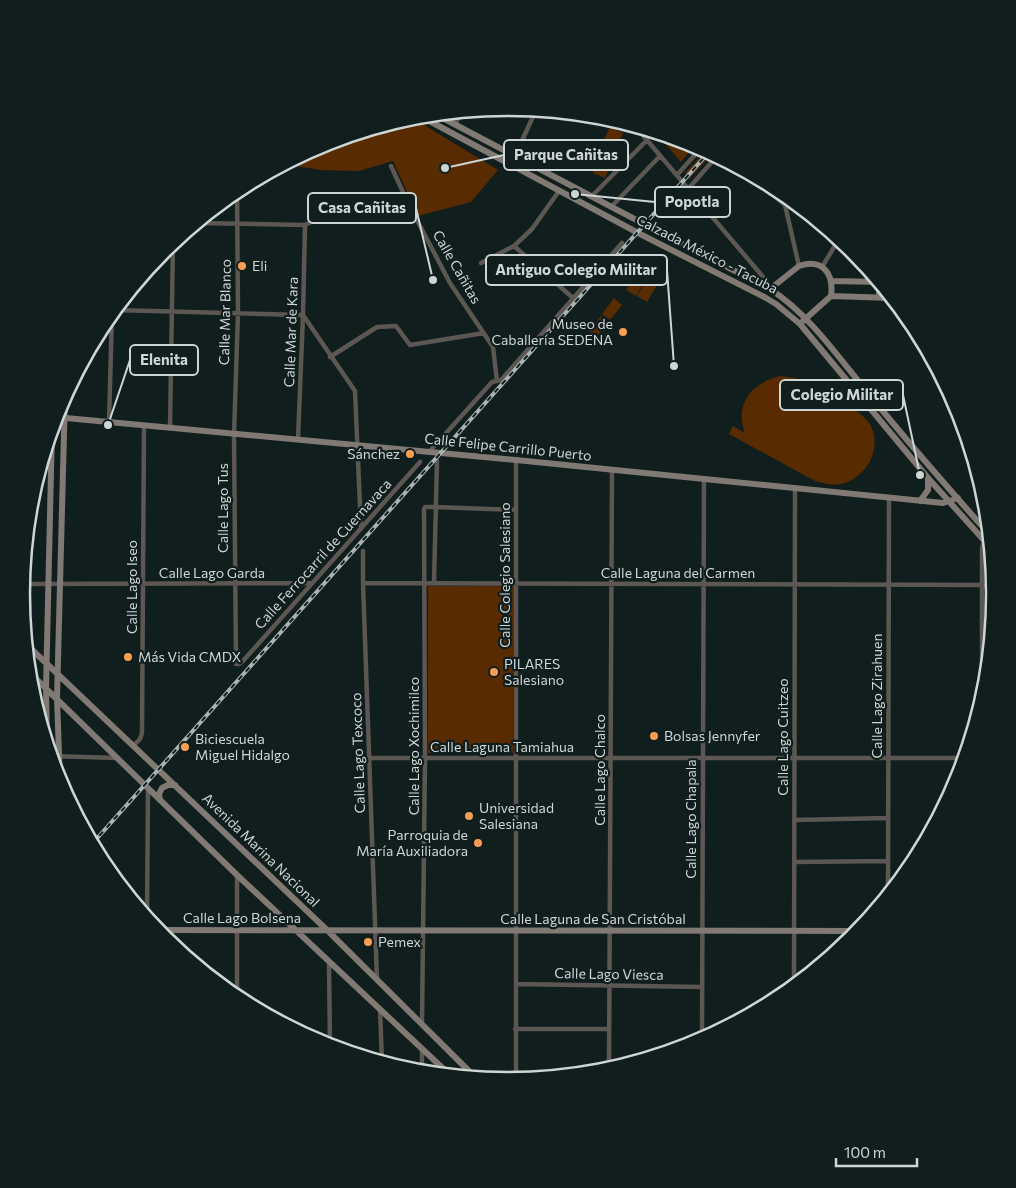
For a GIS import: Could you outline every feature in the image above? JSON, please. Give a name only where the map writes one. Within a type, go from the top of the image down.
[{"type":"main road","name":"Calzada México - Tacuba","points":[[446,120],[783,297],[806,318],[918,454],[981,523]]},
{"type":"main road","name":"Calzada México - Tacuba","points":[[432,122],[621,224],[776,304],[800,324],[928,478],[982,537]]},
{"type":"main road","points":[[621,224],[624,224],[627,220],[626,214]]},
{"type":"main road","points":[[656,242],[654,240],[656,235],[663,234]]},
{"type":"main road","points":[[770,289],[799,266],[810,263],[817,264],[827,271],[832,281],[831,296]]},
{"type":"main road","points":[[832,281],[871,283]]},
{"type":"main road","points":[[800,324],[831,296],[882,298]]},
{"type":"main road","points":[[59,756],[57,698],[64,418]]},
{"type":"main road","name":"Calle Felipe Carrillo Puerto","points":[[64,418],[704,478],[943,503],[958,498]]},
{"type":"main road","points":[[47,720],[52,452]]},
{"type":"main road","points":[[920,500],[928,490],[928,478]]},
{"type":"main road","points":[[978,534],[982,532]]},
{"type":"main road","name":"Avenida Marina Nacional","points":[[34,651],[328,931],[468,1070]]},
{"type":"main road","points":[[38,680],[237,875],[442,1067]]},
{"type":"main road","points":[[149,790],[161,787],[165,776]]},
{"type":"main road","points":[[160,800],[159,793],[162,788],[168,785],[175,786]]},
{"type":"main road","name":"Calle Lago Bolsena","points":[[168,930],[328,931]]},
{"type":"main road","name":"Calle Laguna de San Cristóbal","points":[[328,931],[847,931]]},
{"type":"street","points":[[515,156],[533,117]]},
{"type":"street","points":[[454,125],[457,119]]},
{"type":"street","points":[[643,135],[764,278],[770,289]]},
{"type":"street","points":[[592,197],[647,140]]},
{"type":"street","points":[[677,175],[696,154]]},
{"type":"street","points":[[611,207],[660,156]]},
{"type":"street","points":[[689,188],[711,161]]},
{"type":"street","name":"Calle Cañitas","points":[[391,166],[450,283],[493,347],[497,381]]},
{"type":"street","points":[[481,263],[514,246],[532,229],[559,191]]},
{"type":"street","name":"Calle Mar Blanco","points":[[234,434],[238,313],[237,201]]},
{"type":"street","points":[[207,223],[305,225],[332,214],[371,212],[408,203]]},
{"type":"street","points":[[785,205],[799,266]]},
{"type":"street","name":"Calle Mar de Kara","points":[[298,439],[305,225]]},
{"type":"street","points":[[429,452],[492,382],[501,380],[622,243]]},
{"type":"street","points":[[514,246],[573,298]]},
{"type":"street","points":[[822,267],[835,246]]},
{"type":"street","points":[[170,428],[173,253]]},
{"type":"street","points":[[123,312],[303,315],[355,391],[361,529]]},
{"type":"street","points":[[109,422],[112,326]]},
{"type":"street","points":[[330,357],[377,327],[396,326],[410,345],[484,333]]},
{"type":"street","name":"Calle Lago Iseo","points":[[134,745],[140,739],[142,733],[144,425]]},
{"type":"street","name":"Calle Lago Tus","points":[[234,434],[235,661],[236,664],[242,662]]},
{"type":"street","name":"Calle Colegio Salesiano","points":[[516,460],[516,1072]]},
{"type":"street","points":[[434,583],[437,461]]},
{"type":"street","name":"Calle Ferrocarril de Cuernavaca","points":[[242,662],[420,462]]},
{"type":"street","name":"Calle Lago Chalco","points":[[609,1061],[612,470]]},
{"type":"street","name":"Calle Lago Chapala","points":[[702,1031],[704,478]]},
{"type":"street","name":"Calle Lago Cuitzeo","points":[[794,977],[795,488]]},
{"type":"street","name":"Calle Lago Zirahuen","points":[[888,884],[889,497]]},
{"type":"street","name":"Calle Lago Xochimilco","points":[[422,1025],[425,758],[424,509],[425,507],[435,507]]},
{"type":"street","points":[[435,507],[516,510]]},
{"type":"street","points":[[982,658],[981,586],[983,545]]},
{"type":"street","name":"Calle Lago Texcoco","points":[[363,551],[377,981]]},
{"type":"street","name":"Calle Lago Garda","points":[[30,584],[312,583]]},
{"type":"street","name":"Calle Laguna del Carmen","points":[[363,583],[986,586]]},
{"type":"street","points":[[59,756],[117,758]]},
{"type":"street","name":"Calle Laguna Tamiahua","points":[[369,758],[957,758]]},
{"type":"street","points":[[147,907],[149,790]]},
{"type":"street","points":[[794,820],[888,818]]},
{"type":"street","points":[[794,862],[888,861]]},
{"type":"street","points":[[237,875],[237,987]]},
{"type":"street","points":[[329,963],[330,1038]]},
{"type":"street","name":"Calle Lago Viesca","points":[[516,984],[702,987]]},
{"type":"street","points":[[380,1008],[382,1055]]},
{"type":"street","points":[[515,1029],[609,1029]]},
{"type":"street","points":[[422,1049],[422,1064]]},
{"type":"shaded area","points":[[422,124],[498,170],[471,202],[418,216],[393,161],[359,171],[321,170],[295,166],[354,141]]},
{"type":"shaded area","points":[[610,127],[623,133],[615,152],[601,146]]},
{"type":"shaded area","points":[[663,141],[690,151],[681,162]]},
{"type":"shaded area","points":[[588,146],[599,151],[589,171],[578,166]]},
{"type":"shaded area","points":[[602,153],[614,158],[605,178],[593,173]]},
{"type":"shaded area","points":[[700,157],[707,159],[689,179],[685,173]]},
{"type":"shaded area","points":[[637,273],[646,279],[636,296],[626,290]]},
{"type":"shaded area","points":[[647,279],[657,285],[647,302],[637,296]]},
{"type":"shaded area","points":[[614,298],[622,305],[610,320],[602,314]]},
{"type":"shaded area","points":[[601,316],[608,322],[596,338],[589,332]]},
{"type":"shaded area","points":[[780,376],[795,378],[813,386],[847,405],[870,424],[874,433],[875,443],[870,461],[865,469],[850,481],[838,485],[815,481],[729,434],[733,426],[745,433],[742,412],[748,396],[761,384]]},
{"type":"shaded area","points":[[428,586],[514,586],[513,753],[428,753]]},
{"type":"railway","points":[[97,838],[704,158]]},
{"type":"place","name":"Parque Cañitas","points":[[445,168]]},
{"type":"place","name":"Popotla","points":[[575,194]]},
{"type":"place","name":"Eli","points":[[242,266]]},
{"type":"place","name":"Casa Cañitas","points":[[433,280]]},
{"type":"place","name":"Museo de Caballería SEDENA","points":[[623,332]]},
{"type":"place","name":"Antiguo Colegio Militar","points":[[674,366]]},
{"type":"place","name":"Elenita","points":[[108,425]]},
{"type":"place","name":"Sánchez","points":[[410,454]]},
{"type":"place","name":"Colegio Militar","points":[[920,475]]},
{"type":"place","name":"Más Vida CMDX","points":[[128,657]]},
{"type":"place","name":"PILARES Salesiano","points":[[494,672]]},
{"type":"place","name":"Bolsas Jennyfer","points":[[654,736]]},
{"type":"place","name":"Biciescuela Miguel Hidalgo","points":[[185,747]]},
{"type":"place","name":"Universidad Salesiana","points":[[469,816]]},
{"type":"place","name":"Parroquia de María Auxiliadora","points":[[478,843]]},
{"type":"place","name":"Pemex","points":[[368,942]]}]
